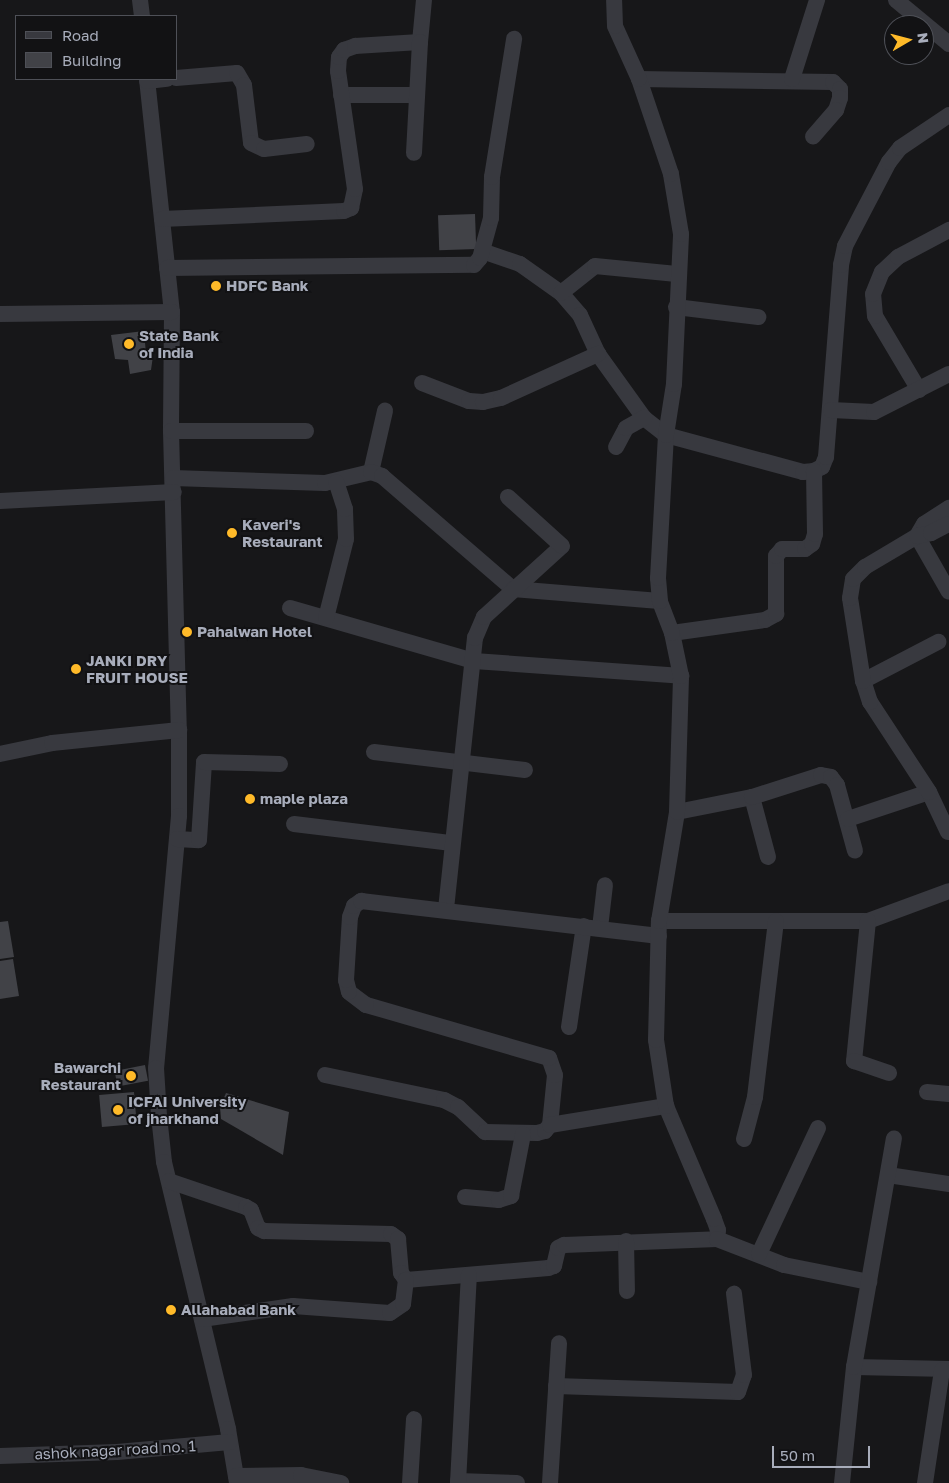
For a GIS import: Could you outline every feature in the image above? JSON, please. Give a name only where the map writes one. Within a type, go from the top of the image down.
[{"type":"street","points":[[140,0],[142,15]]},
{"type":"street","points":[[414,153],[415,94],[424,0]]},
{"type":"street","points":[[614,0],[615,26],[639,79],[672,174],[681,234],[677,274],[674,384],[666,436],[658,578],[660,601],[672,633],[681,676],[677,812],[659,928],[656,1040],[666,1106],[714,1219],[718,1230],[716,1239]]},
{"type":"street","points":[[792,80],[817,0]]},
{"type":"street","points":[[896,0],[949,44]]},
{"type":"street","points":[[167,268],[465,267],[474,265],[482,251],[491,218],[492,177],[514,39]]},
{"type":"street","points":[[162,219],[350,208],[355,189],[338,71],[339,58],[344,50],[355,46],[420,42]]},
{"type":"street","points":[[178,78],[237,73],[244,85],[251,143],[264,148],[307,144]]},
{"type":"street","points":[[639,79],[833,82],[840,89],[836,110],[813,136]]},
{"type":"street","points":[[147,80],[172,312],[171,431],[179,730],[178,839],[156,1068],[163,1153],[230,1442],[236,1479],[301,1475],[341,1483]]},
{"type":"street","points":[[341,95],[415,94]]},
{"type":"street","points":[[482,251],[520,264],[561,293],[580,315],[598,354],[644,418],[666,436],[803,472],[814,471],[822,467],[826,457],[841,265],[845,246],[889,162],[900,148],[949,115]]},
{"type":"street","points":[[918,390],[875,316],[873,294],[882,272],[898,257],[949,230]]},
{"type":"street","points":[[561,293],[594,266],[677,274]]},
{"type":"street","points":[[676,307],[758,317]]},
{"type":"street","points":[[0,314],[172,312]]},
{"type":"street","points":[[422,383],[469,401],[483,402],[501,398],[598,354]]},
{"type":"street","points":[[831,410],[874,412],[949,374]]},
{"type":"street","points":[[370,472],[385,412]]},
{"type":"street","points":[[616,447],[626,428],[644,418]]},
{"type":"street","points":[[171,431],[306,430]]},
{"type":"street","points":[[672,633],[764,620],[776,614],[776,556],[782,550],[805,548],[812,544],[815,534],[814,471]]},
{"type":"street","points":[[0,501],[173,485],[336,482],[370,472],[382,476],[513,588],[660,601]]},
{"type":"street","points":[[326,618],[346,539],[345,509],[336,482]]},
{"type":"street","points":[[446,909],[460,762],[479,626],[513,588],[562,546],[508,497]]},
{"type":"street","points":[[917,536],[924,524],[949,508]]},
{"type":"street","points":[[948,832],[929,792],[870,702],[863,681],[850,598],[852,579],[864,567],[917,536],[931,533],[949,524]]},
{"type":"street","points":[[917,536],[949,592]]},
{"type":"street","points":[[290,608],[474,661],[681,676]]},
{"type":"street","points":[[863,681],[938,642]]},
{"type":"street","points":[[0,754],[52,744],[179,730]]},
{"type":"street","points":[[374,752],[524,770]]},
{"type":"street","points":[[178,839],[199,840],[204,762],[280,764]]},
{"type":"street","points":[[677,812],[752,797],[821,775],[831,777],[837,785],[848,819],[855,851]]},
{"type":"street","points":[[848,819],[929,792]]},
{"type":"street","points":[[752,797],[768,857]]},
{"type":"street","points":[[294,824],[452,843]]},
{"type":"street","points":[[600,928],[605,885]]},
{"type":"street","points":[[325,1075],[444,1100],[458,1107],[485,1132],[523,1134],[545,1131],[550,1125],[555,1075],[550,1058],[366,1005],[349,992],[346,980],[354,906],[370,900],[600,928],[659,928],[776,921],[868,922],[949,891]]},
{"type":"street","points":[[744,1139],[755,1097],[776,921]]},
{"type":"street","points":[[868,922],[854,1061],[889,1073]]},
{"type":"street","points":[[569,1027],[584,926]]},
{"type":"street","points":[[926,1092],[949,1094]]},
{"type":"street","points":[[550,1125],[666,1106]]},
{"type":"street","points":[[759,1254],[818,1128]]},
{"type":"street","points":[[465,1197],[499,1200],[511,1196],[523,1134]]},
{"type":"street","points":[[842,1483],[854,1367],[894,1138]]},
{"type":"street","points":[[888,1175],[949,1184]]},
{"type":"street","points":[[169,1181],[246,1207],[251,1210],[258,1228],[264,1231],[391,1234],[398,1239],[401,1273],[406,1280],[403,1304],[390,1313],[294,1306],[202,1319]]},
{"type":"street","points":[[406,1280],[548,1268],[554,1266],[558,1248],[564,1245],[626,1241],[716,1239],[784,1265],[869,1282]]},
{"type":"street","points":[[626,1241],[627,1291]]},
{"type":"street","points":[[469,1275],[458,1482],[517,1483]]},
{"type":"street","points":[[556,1386],[738,1392],[744,1375],[734,1294]]},
{"type":"street","points":[[550,1483],[559,1343]]},
{"type":"street","points":[[854,1367],[945,1370],[925,1483]]},
{"type":"street","points":[[410,1483],[414,1419]]},
{"type":"street","name":"ashok nagar road no. 1","points":[[1,1453],[117,1452],[230,1442]]},
{"type":"building","points":[[475,214],[476,249],[439,250],[438,215]]},
{"type":"building","name":"State Bank of India","points":[[144,331],[146,354],[153,356],[151,370],[130,374],[128,360],[115,359],[111,335]]},
{"type":"building","points":[[8,921],[14,957],[0,959],[0,922]]},
{"type":"building","points":[[13,959],[19,996],[0,999],[0,961]]},
{"type":"building","name":"Bawarchi Restaurant","points":[[145,1065],[148,1081],[118,1087],[115,1071]]},
{"type":"building","name":"ICFAI University of jharkhand","points":[[134,1092],[137,1124],[102,1127],[99,1095]]},
{"type":"building","points":[[226,1093],[289,1112],[283,1155],[221,1119],[220,1107]]},
{"type":"place","name":"HDFC Bank","points":[[216,286]]},
{"type":"place","name":"State Bank of India","points":[[129,344]]},
{"type":"place","name":"Kaveri's Restaurant","points":[[232,533]]},
{"type":"place","name":"Pahalwan Hotel","points":[[187,632]]},
{"type":"place","name":"JANKI DRY FRUIT HOUSE","points":[[76,669]]},
{"type":"place","name":"maple plaza","points":[[250,799]]},
{"type":"place","name":"Bawarchi Restaurant","points":[[131,1076]]},
{"type":"place","name":"ICFAI University of jharkhand","points":[[118,1110]]},
{"type":"place","name":"Allahabad Bank","points":[[171,1310]]}]
